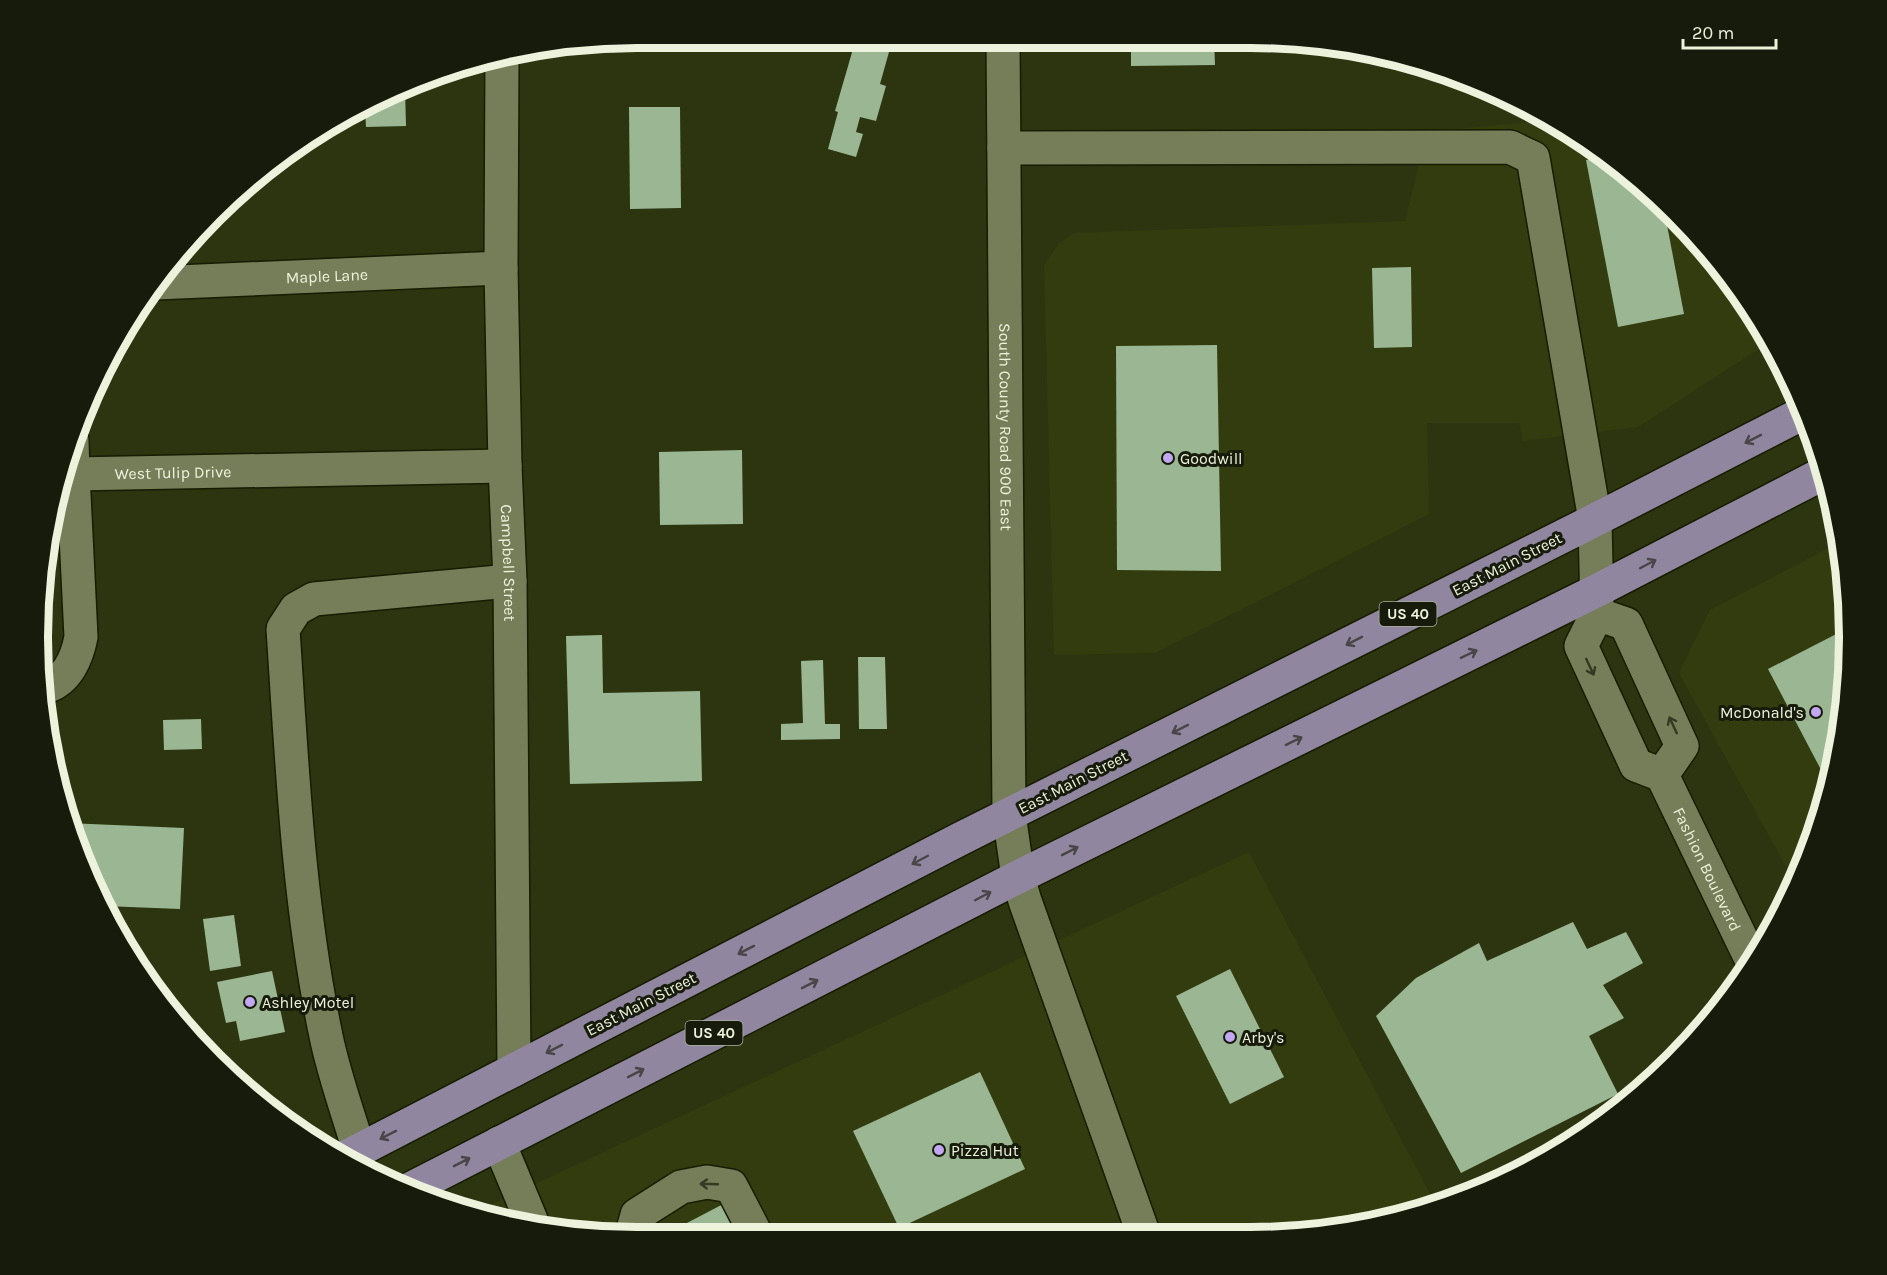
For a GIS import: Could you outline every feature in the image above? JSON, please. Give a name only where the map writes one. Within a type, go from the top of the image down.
[{"type":"main road","name":"East Main Street","points":[[353,1153],[1009,814],[1796,417]]},
{"type":"main road","name":"US 40","points":[[418,1184],[1018,877],[1597,603],[1817,477]]},
{"type":"street","name":"South County Road 900 East","points":[[1003,48],[1009,814],[1018,877],[1028,910],[1141,1227]]},
{"type":"street","name":"Campbell Street","points":[[502,64],[501,268],[504,466],[510,581],[514,1070]]},
{"type":"street","points":[[1004,148],[1510,147],[1533,158],[1595,520],[1597,603],[1581,646],[1636,765],[1662,775],[1682,746],[1626,624],[1597,603]]},
{"type":"street","name":"Maple Lane","points":[[167,282],[501,268]]},
{"type":"street","name":"West Tulip Drive","points":[[72,474],[504,466]]},
{"type":"street","points":[[50,686],[72,666],[78,653],[81,637],[72,474]]},
{"type":"street","points":[[351,1152],[312,961],[294,814],[283,629],[296,609],[314,599],[510,581]]},
{"type":"street","name":"Fashion Boulevard","points":[[1662,775],[1748,952]]},
{"type":"street","points":[[499,1143],[530,1217]]},
{"type":"street","points":[[634,1227],[637,1215],[681,1188],[706,1182],[731,1186],[752,1227]]},
{"type":"shaded area","points":[[1534,122],[1577,147],[1638,194],[1693,249],[1740,310],[1763,348],[1638,427],[1523,441],[1519,423],[1427,423],[1429,514],[1155,653],[1054,655],[1044,265],[1059,243],[1074,233],[1405,221],[1418,168],[1421,132]]},
{"type":"shaded area","points":[[1832,546],[1838,599],[1839,638],[1834,714],[1819,790],[1808,827],[1789,873],[1679,673],[1710,610]]},
{"type":"shaded area","points":[[1249,852],[1432,1198],[1365,1216],[1288,1226],[1250,1227],[599,1226],[522,1216],[485,1207]]},
{"type":"building","points":[[853,48],[875,48],[889,52],[880,84],[886,86],[876,121],[860,117],[856,132],[863,134],[856,157],[828,149],[838,112],[835,111]]},
{"type":"building","points":[[1131,48],[1214,48],[1215,65],[1131,66]]},
{"type":"building","points":[[405,96],[406,126],[366,127],[365,115]]},
{"type":"building","points":[[629,107],[680,107],[681,208],[630,209]]},
{"type":"building","points":[[1593,159],[1608,170],[1638,194],[1666,221],[1684,314],[1618,327],[1586,160]]},
{"type":"building","points":[[1411,267],[1412,347],[1374,348],[1372,268]]},
{"type":"building","name":"Goodwill","points":[[1217,345],[1221,571],[1117,570],[1116,346]]},
{"type":"building","points":[[742,450],[743,524],[660,525],[659,452]]},
{"type":"building","name":"McDonald's","points":[[1839,633],[1834,714],[1823,774],[1768,669]]},
{"type":"building","points":[[602,635],[603,693],[700,691],[702,781],[570,784],[566,636]]},
{"type":"building","points":[[858,657],[885,657],[887,729],[859,729]]},
{"type":"building","points":[[823,660],[825,724],[840,724],[840,739],[781,740],[781,724],[803,723],[801,661]]},
{"type":"building","points":[[201,719],[202,749],[164,750],[163,720]]},
{"type":"building","points":[[78,823],[184,828],[180,909],[113,906]]},
{"type":"building","points":[[234,915],[241,966],[210,971],[203,919]]},
{"type":"building","points":[[1573,922],[1587,949],[1626,932],[1643,963],[1603,985],[1624,1018],[1589,1036],[1618,1094],[1461,1173],[1376,1016],[1416,978],[1479,943],[1487,961]]},
{"type":"building","name":"Arby's","points":[[1230,969],[1284,1077],[1230,1104],[1176,996]]},
{"type":"building","name":"Ashley Motel","points":[[272,971],[285,1032],[240,1041],[236,1021],[226,1023],[217,982]]},
{"type":"building","name":"Pizza Hut","points":[[980,1072],[1025,1169],[899,1227],[853,1131]]},
{"type":"building","points":[[729,1201],[742,1227],[686,1227],[685,1224]]},
{"type":"place","name":"Goodwill","points":[[1168,458]]},
{"type":"place","name":"McDonald's","points":[[1816,712]]},
{"type":"place","name":"Ashley Motel","points":[[250,1002]]},
{"type":"place","name":"Arby's","points":[[1230,1037]]},
{"type":"place","name":"Pizza Hut","points":[[939,1150]]}]
